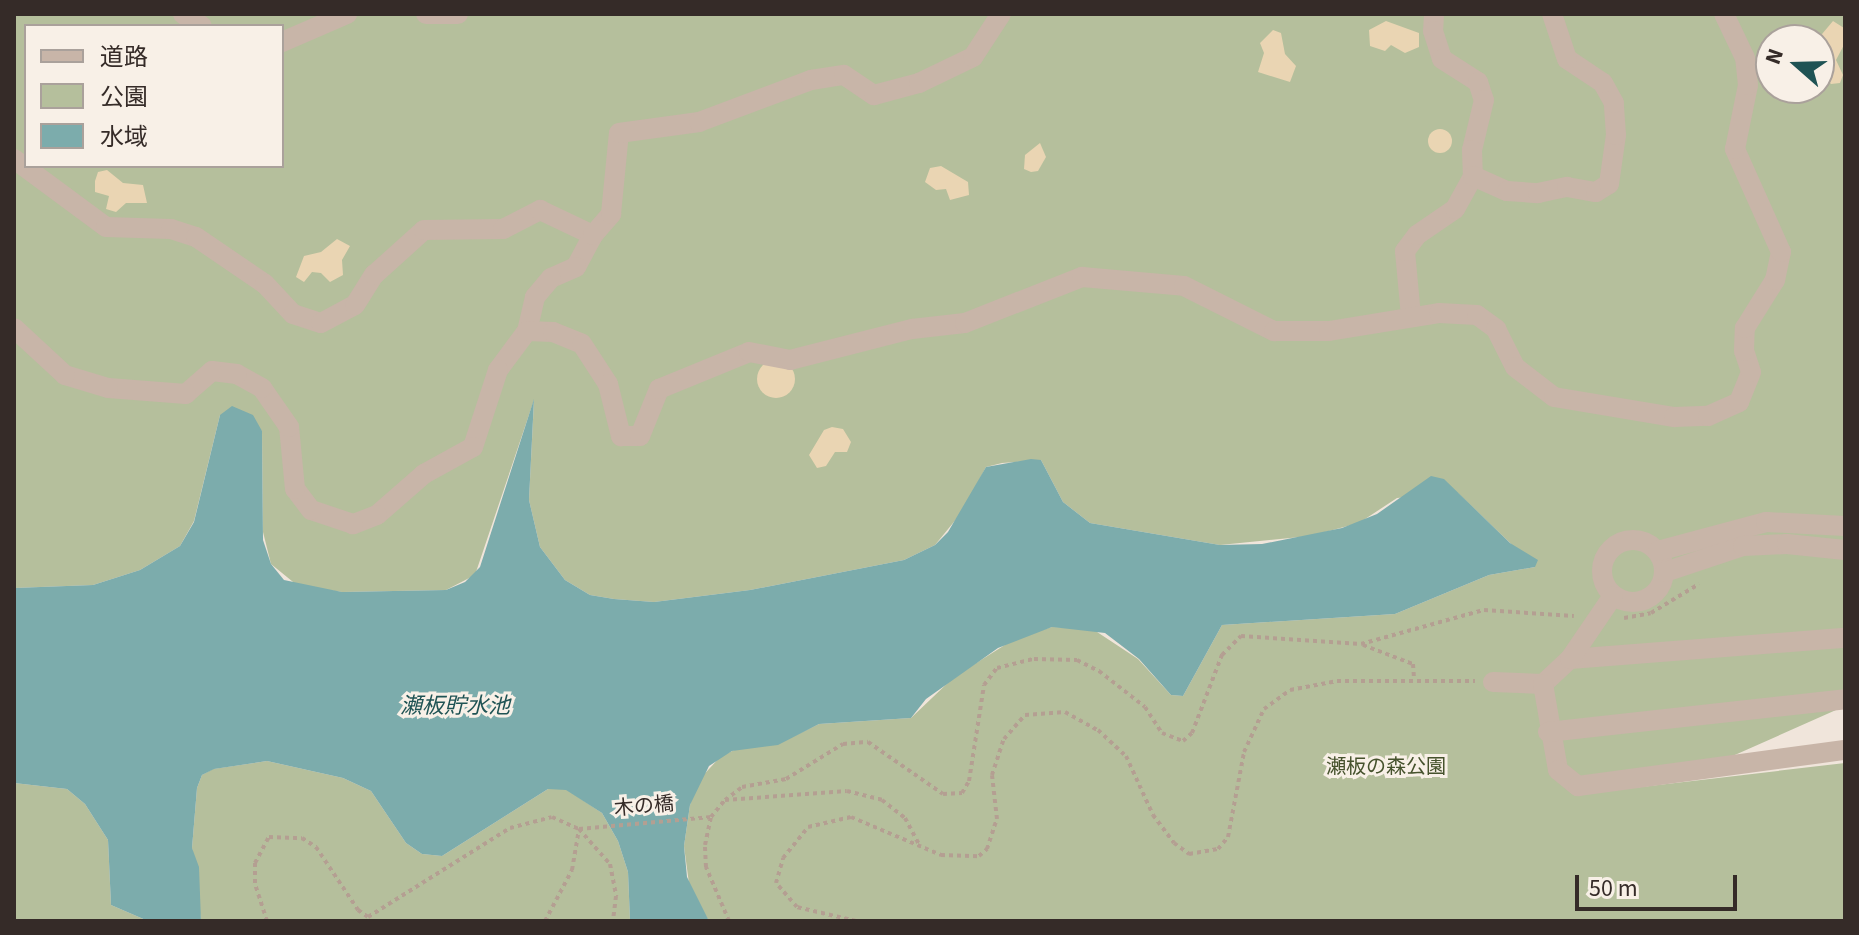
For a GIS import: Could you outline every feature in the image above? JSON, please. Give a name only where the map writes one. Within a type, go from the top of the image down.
[{"type":"lane","points":[[284,41],[347,14]]},
{"type":"lane","points":[[426,14],[458,14]]},
{"type":"lane","points":[[14,328],[65,375],[108,388],[186,394],[212,371],[237,374],[262,388],[289,427],[295,489],[311,510],[353,524],[377,515],[424,474],[473,447],[498,370],[527,331],[535,297],[551,278],[576,267],[593,235],[611,214],[619,133],[699,122],[811,80],[844,75],[874,95],[919,83],[973,57],[1001,14]]},
{"type":"lane","points":[[1411,316],[1405,251],[1417,235],[1455,209],[1473,176],[1472,150],[1484,100],[1478,82],[1442,59],[1433,31],[1434,14]]},
{"type":"lane","points":[[1473,176],[1507,191],[1538,193],[1567,187],[1596,192],[1609,184],[1616,135],[1614,103],[1603,83],[1567,59],[1552,14]]},
{"type":"lane","points":[[527,331],[553,332],[582,344],[608,384],[621,436],[640,436],[659,389],[749,352],[790,360],[912,329],[965,323],[1082,277],[1184,286],[1274,331],[1329,331],[1411,316],[1477,315],[1496,329],[1515,367],[1554,397],[1674,417],[1708,416],[1739,402],[1751,372],[1745,328],[1775,280],[1781,252],[1735,149],[1748,85],[1745,58],[1724,14]]},
{"type":"lane","points":[[26,168],[106,227],[171,229],[196,237],[265,284],[293,314],[321,323],[355,305],[374,275],[424,230],[503,229],[540,210],[593,235]]},
{"type":"lane","points":[[1658,551],[1766,522],[1845,526]]},
{"type":"lane","points":[[1665,572],[1658,551],[1640,540],[1610,550],[1601,569],[1613,596],[1632,603],[1651,597],[1665,572],[1743,546],[1787,544],[1845,550]]},
{"type":"lane","points":[[1493,682],[1543,684],[1570,659],[1613,596]]},
{"type":"lane","points":[[1570,659],[1845,638]]},
{"type":"lane","points":[[1543,684],[1548,732],[1558,770],[1578,786],[1845,750]]},
{"type":"lane","points":[[1548,732],[1845,699]]},
{"type":"path","points":[[1361,644],[1484,610],[1527,616],[1567,613],[1612,629],[1622,618],[1651,613],[1704,581]]},
{"type":"path","points":[[729,921],[706,867],[711,817],[725,800],[742,787],[786,779],[843,744],[868,742],[943,794],[962,793],[969,781],[984,685],[997,668],[1011,663],[1059,657],[1088,666],[1145,707],[1162,733],[1183,741],[1192,733],[1218,662],[1241,636],[1361,644],[1413,664],[1414,677]]},
{"type":"path","points":[[856,921],[797,907],[776,883],[783,858],[808,827],[851,817],[920,846],[964,860],[987,849],[997,819],[992,775],[1004,739],[1025,715],[1065,712],[1098,730],[1126,756],[1153,815],[1174,843],[1189,854],[1218,849],[1234,823],[1244,752],[1264,709],[1290,690],[1337,681],[1414,677],[1493,682]]},
{"type":"path","points":[[725,800],[847,791],[882,800],[905,818],[920,846]]},
{"type":"path","points":[[267,921],[255,883],[255,863],[269,837],[302,838],[316,847],[358,910],[368,917],[510,828],[552,817],[579,829],[610,864],[616,896],[613,921]]},
{"type":"path","name":"木の橋","points":[[579,829],[711,817]]},
{"type":"path","points":[[545,921],[572,870],[579,829]]},
{"type":"green space","name":"瀬板の森公園","points":[[14,14],[1845,14],[1845,706],[1719,762],[1581,794],[1845,763],[1845,921],[709,921],[690,891],[684,846],[690,805],[697,782],[721,756],[746,745],[778,744],[819,724],[911,718],[954,677],[1016,638],[1052,627],[1091,628],[1138,659],[1171,695],[1183,696],[1222,625],[1395,614],[1489,575],[1535,567],[1458,493],[1397,498],[1359,523],[1310,536],[1220,545],[1090,523],[1063,502],[1041,460],[1002,463],[986,467],[962,512],[935,545],[904,560],[750,590],[654,602],[614,599],[590,595],[565,580],[540,547],[529,500],[534,400],[475,575],[446,590],[342,592],[298,586],[271,564],[263,532],[262,431],[220,415],[194,521],[180,546],[140,570],[93,585],[14,588]]},
{"type":"green space","points":[[267,761],[343,778],[371,791],[406,843],[422,854],[442,856],[548,789],[566,789],[602,813],[618,841],[628,872],[630,921],[201,921],[192,848],[197,788],[202,775],[213,769]]},
{"type":"green space","points":[[14,783],[67,789],[85,804],[108,840],[111,905],[148,921],[14,921]]},
{"type":"sand","points":[[1386,21],[1419,33],[1419,47],[1405,53],[1391,45],[1385,51],[1370,46],[1369,30]]},
{"type":"sand","points":[[1833,21],[1844,28],[1845,43],[1836,60],[1843,75],[1840,83],[1835,84],[1835,24],[1830,24]]},
{"type":"sand","points":[[1273,30],[1281,33],[1285,54],[1296,66],[1290,82],[1258,72],[1264,53],[1260,43]]},
{"type":"sand","points":[[1440,129],[1451,136],[1452,141],[1445,152],[1440,153],[1429,146],[1428,141],[1435,130]]},
{"type":"sand","points":[[1040,143],[1046,157],[1038,171],[1024,169],[1025,155]]},
{"type":"sand","points":[[941,166],[968,182],[969,195],[950,200],[946,189],[936,190],[925,182],[930,168]]},
{"type":"sand","points":[[107,170],[123,183],[143,185],[147,203],[126,203],[116,212],[106,209],[109,196],[95,192],[95,181],[98,172]]},
{"type":"sand","points":[[337,239],[350,246],[342,260],[343,275],[330,282],[321,273],[312,272],[304,282],[296,277],[304,256],[321,252]]},
{"type":"sand","points":[[776,360],[789,366],[795,379],[789,392],[776,398],[763,392],[757,379],[763,366]]},
{"type":"sand","points":[[832,427],[843,429],[851,442],[847,452],[835,452],[826,466],[817,468],[809,455],[824,430]]},
{"type":"water","name":"瀬板貯水池","points":[[534,399],[529,500],[540,547],[565,580],[590,595],[614,599],[654,602],[750,590],[904,560],[935,545],[948,532],[986,467],[1031,459],[1041,460],[1063,502],[1090,523],[1220,545],[1262,544],[1342,528],[1377,514],[1431,476],[1444,479],[1510,543],[1538,560],[1535,567],[1489,575],[1395,614],[1222,625],[1183,696],[1171,695],[1139,659],[1105,633],[1052,627],[998,648],[926,699],[911,718],[819,724],[778,745],[732,751],[709,766],[690,805],[684,846],[687,877],[709,921],[630,921],[628,872],[618,841],[602,813],[566,790],[548,789],[442,856],[422,854],[406,843],[371,791],[343,778],[267,761],[214,769],[202,775],[197,788],[192,848],[199,867],[201,921],[148,921],[111,905],[108,840],[85,804],[67,789],[14,783],[14,588],[93,585],[140,570],[180,546],[194,522],[220,415],[232,406],[253,415],[262,431],[263,540],[271,564],[284,580],[342,592],[446,590],[465,582],[480,567]]}]
